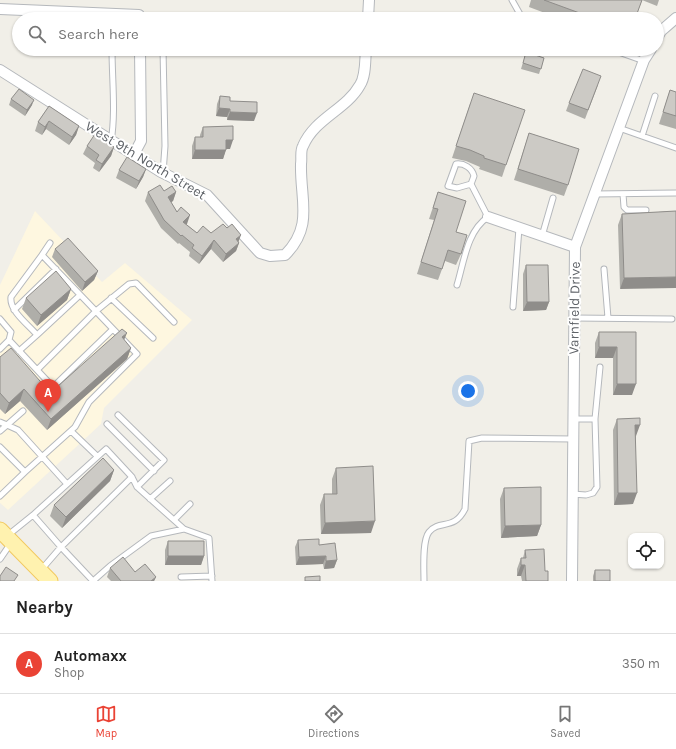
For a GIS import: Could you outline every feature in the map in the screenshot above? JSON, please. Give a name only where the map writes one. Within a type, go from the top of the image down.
[{"type":"main road","points":[[6,536],[45,576]]},
{"type":"street","points":[[368,12],[369,0]]},
{"type":"street","points":[[0,9],[70,12]]},
{"type":"street","points":[[664,28],[676,18]]},
{"type":"street","points":[[134,154],[141,141],[140,56]]},
{"type":"street","name":"West 9th North Street","points":[[0,70],[111,142],[134,154],[163,173],[207,195],[260,253],[270,256],[285,255],[295,245],[303,228],[301,180],[302,147],[312,131],[324,118],[348,102],[361,84],[365,56]]},
{"type":"street","name":"Varnfield Drive","points":[[572,581],[574,247],[647,56]]},
{"type":"street","points":[[488,217],[574,247]]},
{"type":"lane","points":[[512,0],[519,12]]},
{"type":"lane","points":[[111,142],[115,120],[112,107],[112,56]]},
{"type":"lane","points":[[162,56],[165,146],[163,173]]},
{"type":"lane","points":[[630,56],[644,61]]},
{"type":"lane","points":[[642,136],[655,96]]},
{"type":"lane","points":[[620,128],[676,148]]},
{"type":"lane","points":[[457,285],[474,231],[480,223],[488,217],[471,184],[474,176],[473,171],[470,168],[456,164],[448,186],[457,188],[471,184]]},
{"type":"lane","points":[[595,194],[676,193]]},
{"type":"lane","points":[[623,194],[624,207],[628,210],[646,210]]},
{"type":"lane","points":[[542,236],[553,198]]},
{"type":"lane","points":[[513,307],[519,228]]},
{"type":"lane","points":[[37,335],[14,310],[10,302],[11,297],[50,243]]},
{"type":"lane","points":[[0,496],[71,430],[89,402],[137,354],[42,255]]},
{"type":"lane","points":[[604,269],[608,318]]},
{"type":"lane","points":[[14,310],[56,270]]},
{"type":"lane","points":[[37,370],[96,311],[125,286],[136,284],[174,322]]},
{"type":"lane","points":[[20,351],[80,295]]},
{"type":"lane","points":[[111,298],[153,338]]},
{"type":"lane","points":[[574,318],[672,319]]},
{"type":"lane","points":[[0,319],[11,332],[9,340],[0,348]]},
{"type":"lane","points":[[9,340],[53,387],[113,329]]},
{"type":"lane","points":[[572,494],[586,495],[593,493],[597,487],[595,419],[600,367]]},
{"type":"lane","points":[[0,431],[23,411]]},
{"type":"lane","points":[[118,415],[164,460],[137,487]]},
{"type":"lane","points":[[573,419],[595,419]]},
{"type":"lane","points":[[0,422],[23,435],[67,484]]},
{"type":"lane","points":[[107,424],[154,471]]},
{"type":"lane","points":[[71,430],[97,456]]},
{"type":"lane","points":[[424,581],[425,541],[429,532],[436,527],[455,522],[461,517],[465,509],[469,441],[476,438],[572,440]]},
{"type":"lane","points":[[0,447],[25,472]]},
{"type":"lane","points":[[0,558],[6,536],[33,515],[106,449],[132,477],[137,487],[184,529],[209,538],[212,579],[181,577]]},
{"type":"lane","points":[[45,576],[61,547],[132,477]]},
{"type":"lane","points":[[150,499],[170,481]]},
{"type":"lane","points":[[174,520],[190,504]]},
{"type":"lane","points":[[33,515],[93,581],[110,566],[151,536],[184,529]]},
{"type":"shaded area","points":[[35,211],[102,282],[125,263],[192,320],[104,408],[101,424],[8,510],[0,503],[0,285]]},
{"type":"building","points":[[544,0],[642,0],[638,12],[577,12]]},
{"type":"building","points":[[525,56],[538,56],[544,58],[541,69],[523,63]]},
{"type":"building","points":[[583,69],[601,76],[588,110],[569,103]]},
{"type":"building","points":[[19,89],[34,100],[27,110],[11,99]]},
{"type":"building","points":[[670,90],[676,92],[676,116],[663,112]]},
{"type":"building","points":[[474,93],[525,110],[506,165],[484,158],[484,156],[470,150],[456,146]]},
{"type":"building","points":[[220,96],[230,97],[230,101],[257,102],[257,113],[230,112],[230,109],[219,108]]},
{"type":"building","points":[[49,106],[79,126],[72,137],[49,121],[45,127],[38,122]]},
{"type":"building","points":[[233,126],[233,140],[226,140],[226,150],[195,150],[195,137],[203,137],[203,127]]},
{"type":"building","points":[[529,133],[579,149],[568,185],[518,169]]},
{"type":"building","points":[[95,134],[114,147],[102,164],[96,160],[99,155],[87,146]]},
{"type":"building","points":[[127,157],[146,169],[139,181],[119,170]]},
{"type":"building","points":[[160,185],[164,191],[172,186],[176,192],[168,197],[177,212],[181,207],[190,215],[183,222],[197,233],[203,226],[211,233],[223,224],[227,228],[232,224],[241,235],[236,239],[239,243],[226,254],[214,240],[202,256],[192,248],[194,245],[182,235],[181,236],[164,220],[148,192]]},
{"type":"building","points":[[438,192],[466,201],[456,232],[467,235],[461,254],[448,250],[442,269],[421,262],[438,209],[433,208]]},
{"type":"building","points":[[676,211],[676,277],[624,278],[622,214]]},
{"type":"building","points":[[68,238],[98,271],[85,282],[55,249]]},
{"type":"building","points":[[526,265],[548,265],[549,302],[527,302]]},
{"type":"building","points":[[56,271],[71,289],[41,315],[26,298]]},
{"type":"building","points":[[122,329],[127,333],[122,337],[131,348],[51,419],[24,389],[9,403],[0,393],[0,357],[11,348],[47,389],[54,383],[57,387]]},
{"type":"building","points":[[599,332],[636,332],[636,384],[617,384],[617,347],[599,347]]},
{"type":"building","points":[[640,418],[640,425],[635,425],[637,493],[618,493],[617,419]]},
{"type":"building","points":[[103,458],[114,470],[66,517],[54,505]]},
{"type":"building","points":[[373,466],[375,521],[325,523],[324,494],[337,494],[336,468]]},
{"type":"building","points":[[541,487],[541,525],[505,526],[504,488]]},
{"type":"building","points":[[319,539],[319,545],[335,543],[337,560],[326,561],[326,556],[299,557],[298,540]]},
{"type":"building","points":[[168,541],[204,541],[204,556],[168,556]]},
{"type":"building","points":[[544,549],[545,571],[548,571],[548,581],[526,581],[525,565],[521,565],[521,558],[526,558],[525,550]]},
{"type":"building","points":[[123,557],[135,572],[145,564],[156,577],[151,581],[121,581],[110,568]]},
{"type":"building","points":[[6,567],[18,575],[14,581],[0,581],[0,576]]},
{"type":"building","points":[[595,570],[610,570],[610,581],[595,581]]},
{"type":"building","points":[[320,576],[320,581],[305,581],[305,577]]},
{"type":"place","name":"Automaxx","points":[[48,412]]}]
